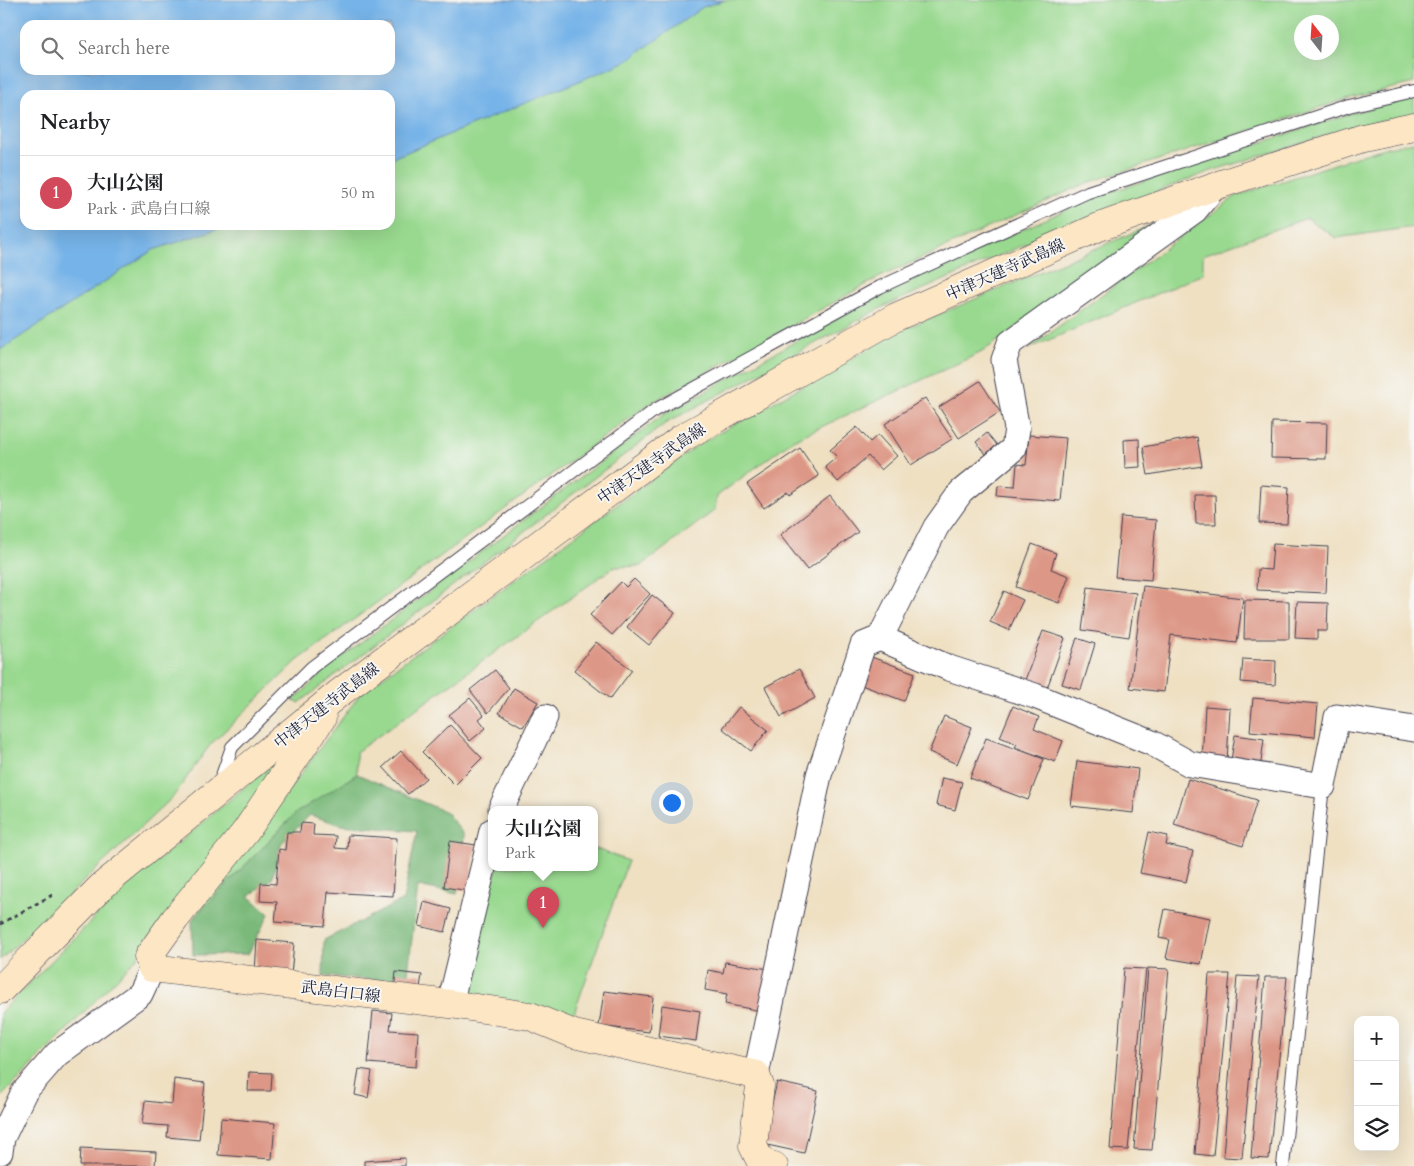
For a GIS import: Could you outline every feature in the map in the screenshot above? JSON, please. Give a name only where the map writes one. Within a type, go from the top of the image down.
[{"type":"main road","name":"中津天建寺武島線","points":[[0,990],[101,887],[338,694],[682,438],[896,317],[1099,228],[1215,186],[1363,138],[1414,127]]},
{"type":"main road","points":[[152,968],[148,957],[175,919],[246,831],[338,694]]},
{"type":"main road","name":"武島白口線","points":[[152,968],[450,1004],[530,1016],[574,1034],[756,1075]]},
{"type":"main road","points":[[756,1075],[760,1086],[753,1146],[762,1162],[774,1166]]},
{"type":"street","points":[[756,1075],[818,775],[863,645],[880,638],[936,527],[961,492],[1014,448],[1017,429],[1004,360],[1010,343],[1195,210],[1215,186]]},
{"type":"street","points":[[880,638],[949,668],[1044,700],[1152,743],[1190,764],[1323,786],[1337,717],[1414,729]]},
{"type":"street","points":[[502,806],[545,717]]},
{"type":"street","points":[[450,1004],[488,847]]},
{"type":"street","points":[[0,1152],[2,1138],[24,1092],[57,1054],[140,994],[152,968]]},
{"type":"lane","points":[[216,794],[232,747],[312,667],[655,410],[880,287],[1088,192],[1349,106],[1414,91]]},
{"type":"lane","points":[[1283,1166],[1323,786]]},
{"type":"green space","points":[[684,0],[1414,0],[1414,83],[1346,99],[1084,184],[878,278],[649,404],[297,661],[210,745],[173,797],[0,960],[0,335],[131,230],[395,230],[395,144]]},
{"type":"green space","points":[[1414,98],[1414,114],[1360,125],[1211,171],[1081,220],[885,306],[666,423],[299,703],[293,701],[329,667],[663,415],[882,293],[1092,198],[1355,112]]},
{"type":"green space","points":[[1414,142],[1414,227],[1336,238],[1307,218],[1203,255],[1203,274],[1028,349],[1236,196],[1387,147]]},
{"type":"green space","points":[[1173,216],[982,352],[793,440],[717,496],[715,510],[641,566],[614,567],[356,752],[357,774],[296,813],[192,920],[361,693],[701,443],[904,329]]},
{"type":"green space","points":[[291,748],[137,958],[0,1098],[0,1013],[117,895]]},
{"type":"green space","points":[[357,774],[446,812],[464,835],[457,894],[418,886],[407,982],[323,976],[324,940],[403,900],[417,831],[341,825],[310,815],[281,844],[272,879],[249,896],[269,914],[248,954],[193,955],[192,920],[296,813]]},
{"type":"green space","points":[[598,850],[628,861],[572,1019],[464,995],[496,871],[598,871]]},
{"type":"water","points":[[0,0],[725,0],[703,7],[625,62],[395,157],[395,90],[20,90],[20,230],[215,230],[153,250],[0,350]]},
{"type":"building","points":[[980,381],[1000,412],[959,438],[939,407]]},
{"type":"building","points":[[925,398],[952,439],[911,465],[885,424]]},
{"type":"building","points":[[1272,422],[1327,423],[1326,459],[1271,458]]},
{"type":"building","points":[[857,427],[870,442],[878,435],[897,456],[881,470],[868,456],[838,482],[825,467],[837,457],[830,450]]},
{"type":"building","points":[[987,433],[997,445],[986,454],[976,442]]},
{"type":"building","points":[[1029,435],[1066,438],[1060,501],[997,496],[998,486],[1015,487],[1017,464],[1026,465]]},
{"type":"building","points":[[1197,437],[1202,466],[1148,475],[1143,447]]},
{"type":"building","points":[[1139,439],[1140,467],[1125,468],[1124,440]]},
{"type":"building","points":[[800,448],[819,476],[790,495],[788,492],[764,508],[747,484]]},
{"type":"building","points":[[1261,485],[1289,487],[1287,524],[1259,523]]},
{"type":"building","points":[[1195,495],[1215,495],[1216,524],[1196,524]]},
{"type":"building","points":[[830,496],[858,532],[807,570],[780,535]]},
{"type":"building","points":[[1121,517],[1156,520],[1151,580],[1115,577]]},
{"type":"building","points":[[1032,544],[1056,553],[1051,569],[1069,576],[1059,603],[1016,587]]},
{"type":"building","points":[[1273,544],[1328,547],[1326,593],[1257,590],[1258,569],[1271,570]]},
{"type":"building","points":[[634,579],[650,594],[612,635],[590,615],[621,582],[626,587]]},
{"type":"building","points":[[1143,586],[1243,598],[1237,643],[1171,635],[1164,692],[1130,688]]},
{"type":"building","points":[[1088,587],[1136,593],[1129,637],[1082,630]]},
{"type":"building","points":[[1004,591],[1023,600],[1009,630],[990,622]]},
{"type":"building","points":[[652,595],[675,613],[649,645],[627,627]]},
{"type":"building","points":[[1245,600],[1289,601],[1289,639],[1244,639]]},
{"type":"building","points":[[1297,602],[1328,603],[1327,631],[1317,631],[1317,639],[1295,638]]},
{"type":"building","points":[[1043,631],[1065,638],[1046,691],[1024,683]]},
{"type":"building","points":[[1077,638],[1095,644],[1081,690],[1062,684]]},
{"type":"building","points":[[596,642],[632,670],[610,699],[574,670]]},
{"type":"building","points":[[866,655],[915,673],[904,701],[856,683]]},
{"type":"building","points":[[1243,659],[1276,661],[1275,685],[1241,682]]},
{"type":"building","points":[[799,669],[815,698],[781,717],[765,687]]},
{"type":"building","points":[[495,670],[509,688],[488,713],[470,690]]},
{"type":"building","points":[[514,688],[538,702],[523,727],[499,713]]},
{"type":"building","points":[[470,698],[484,715],[479,719],[486,728],[470,741],[449,715]]},
{"type":"building","points":[[1253,698],[1318,704],[1315,737],[1250,731]]},
{"type":"building","points":[[1013,706],[1039,717],[1034,729],[1063,741],[1055,762],[1015,747],[1017,744],[1000,737]]},
{"type":"building","points":[[1205,706],[1230,708],[1227,762],[1202,761]]},
{"type":"building","points":[[739,707],[768,730],[751,751],[722,728]]},
{"type":"building","points":[[944,716],[972,727],[957,764],[929,752]]},
{"type":"building","points":[[450,725],[482,758],[455,785],[422,752]]},
{"type":"building","points":[[1235,735],[1264,739],[1259,777],[1229,773]]},
{"type":"building","points":[[986,738],[1044,759],[1028,800],[970,778]]},
{"type":"building","points":[[401,751],[426,778],[408,794],[383,767]]},
{"type":"building","points":[[1077,761],[1138,769],[1133,813],[1071,806]]},
{"type":"building","points":[[942,778],[962,782],[955,810],[936,805]]},
{"type":"building","points":[[1188,779],[1257,800],[1243,846],[1174,825]]},
{"type":"building","points":[[301,823],[314,824],[313,835],[336,836],[335,848],[347,849],[348,835],[397,838],[393,896],[328,892],[325,926],[275,922],[277,902],[260,901],[261,883],[276,884],[279,849],[285,850],[287,832],[300,832]]},
{"type":"building","points":[[1149,832],[1168,836],[1166,845],[1193,851],[1186,882],[1140,873]]},
{"type":"building","points":[[450,841],[476,845],[469,891],[444,887]]},
{"type":"building","points":[[424,902],[451,909],[445,932],[419,926]]},
{"type":"building","points":[[1165,909],[1210,918],[1201,964],[1166,958],[1170,940],[1159,938]]},
{"type":"building","points":[[257,940],[294,943],[291,975],[255,972]]},
{"type":"building","points":[[725,962],[769,969],[761,1011],[725,1004],[727,994],[705,990],[708,970],[723,973]]},
{"type":"building","points":[[1124,968],[1146,969],[1128,1150],[1110,1149]]},
{"type":"building","points":[[1148,968],[1169,969],[1152,1150],[1134,1149]]},
{"type":"building","points":[[396,972],[422,975],[419,994],[394,991]]},
{"type":"building","points":[[1209,974],[1230,974],[1213,1156],[1195,1154]]},
{"type":"building","points":[[1237,976],[1259,977],[1242,1158],[1223,1157]]},
{"type":"building","points":[[1265,977],[1287,977],[1269,1159],[1251,1158]]},
{"type":"building","points":[[604,991],[653,997],[649,1032],[599,1026]]},
{"type":"building","points":[[662,1005],[700,1011],[696,1041],[658,1036]]},
{"type":"building","points":[[373,1011],[392,1013],[390,1030],[418,1032],[416,1067],[368,1063]]},
{"type":"building","points":[[359,1069],[372,1071],[368,1098],[355,1095]]},
{"type":"building","points":[[249,1072],[272,1073],[271,1091],[248,1091]]},
{"type":"building","points":[[174,1079],[205,1083],[199,1140],[167,1137],[168,1126],[142,1124],[145,1101],[172,1104]]},
{"type":"building","points":[[777,1082],[818,1091],[804,1153],[763,1144]]},
{"type":"building","points":[[221,1118],[275,1123],[272,1159],[218,1155]]},
{"type":"building","points":[[81,1148],[156,1152],[155,1166],[80,1166]]},
{"type":"building","points":[[405,1158],[405,1166],[364,1166],[364,1161]]},
{"type":"place","name":"大山公園","points":[[543,928]]}]
